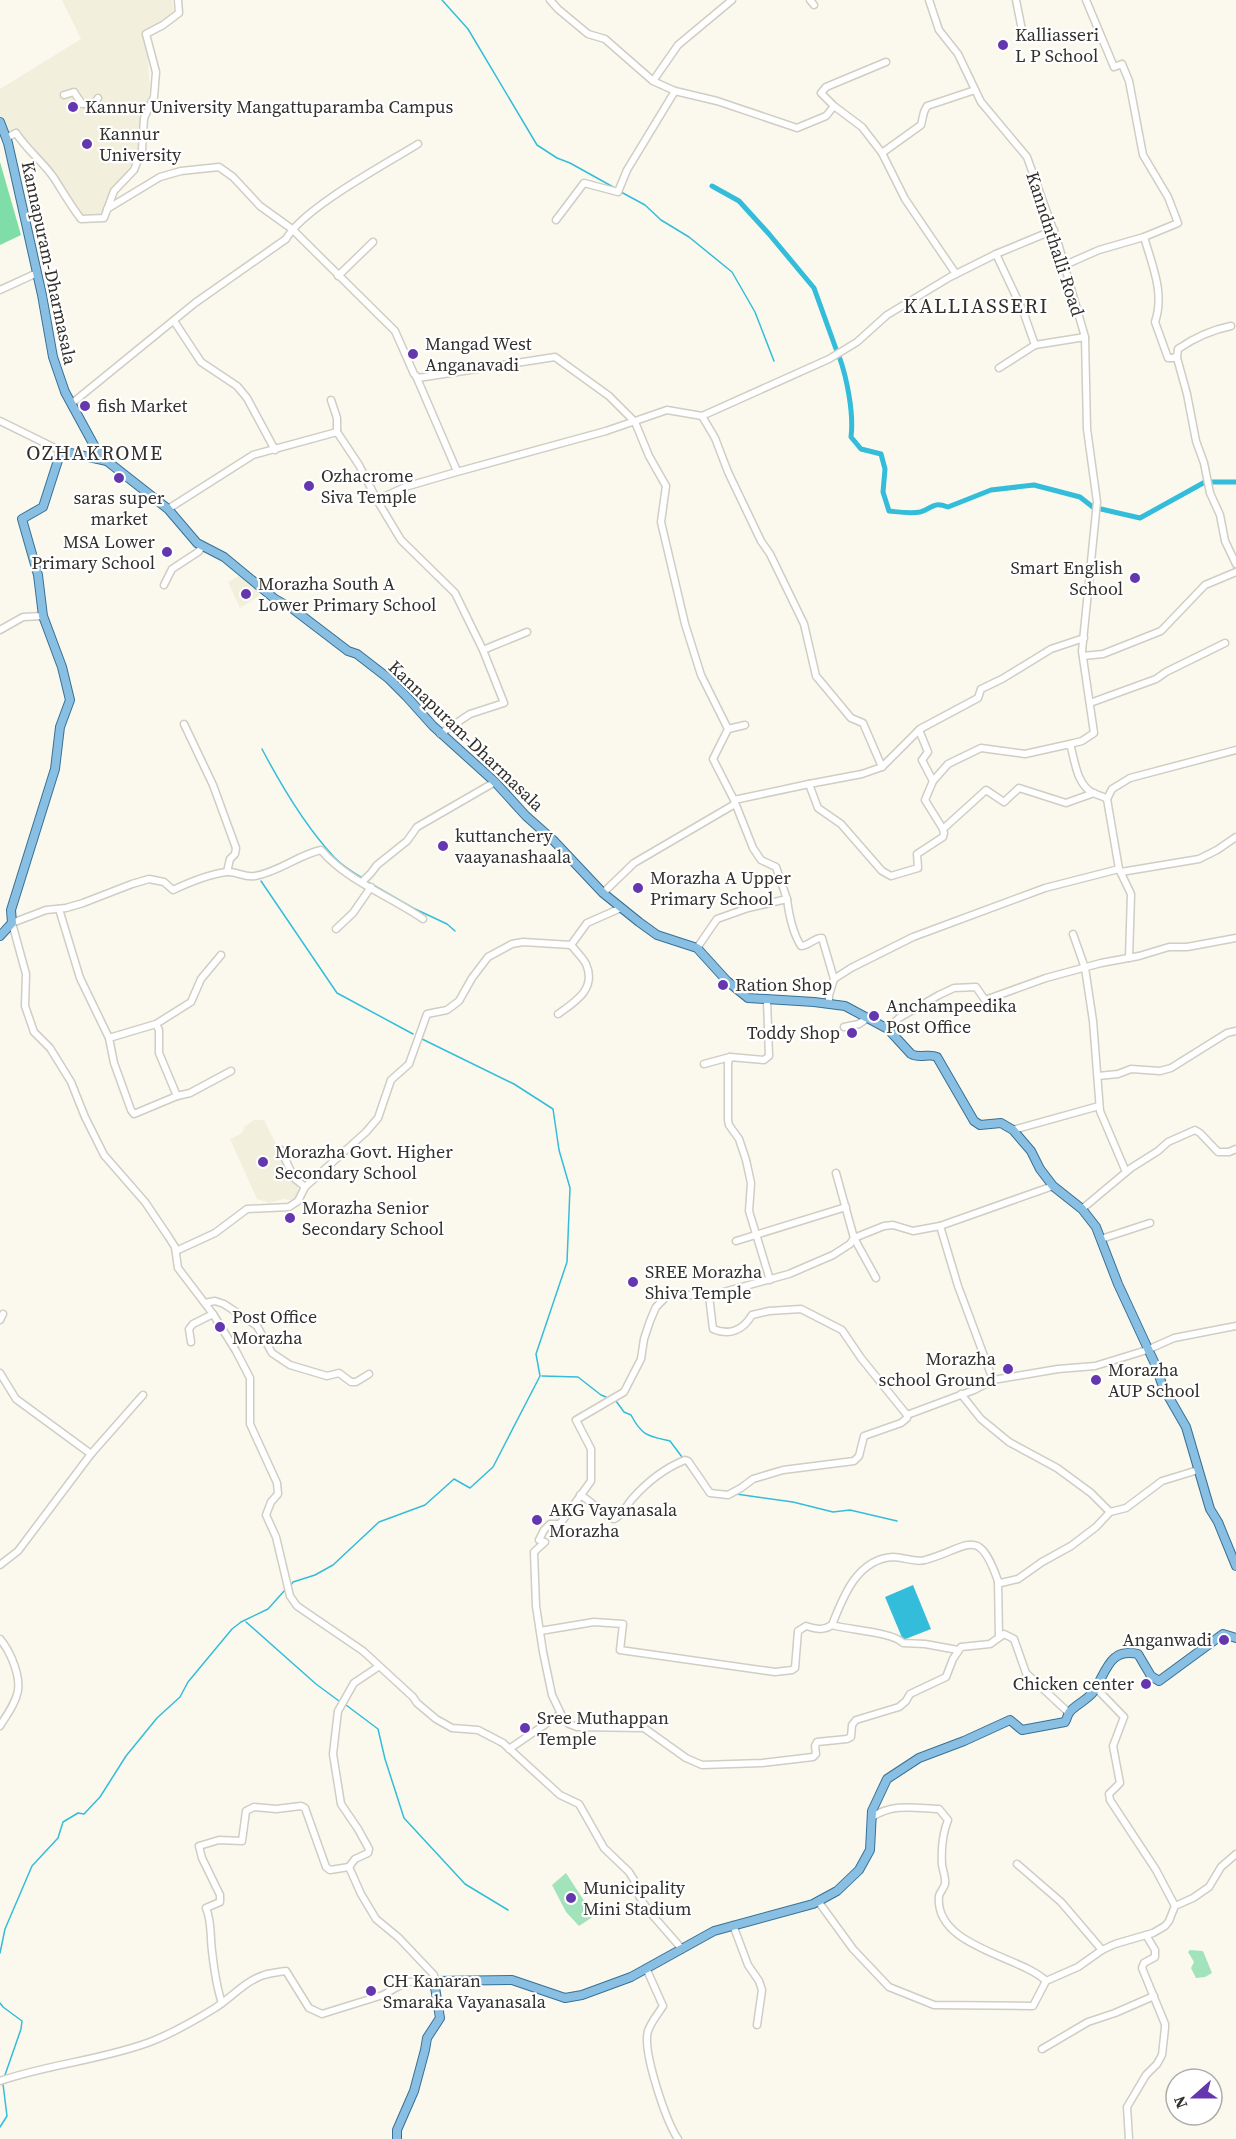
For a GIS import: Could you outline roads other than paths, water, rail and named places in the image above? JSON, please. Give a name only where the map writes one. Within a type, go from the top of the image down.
[{"type":"main road","name":"Kannapuram-Dharmasala","points":[[0,122],[6,138],[37,273],[53,357],[71,404],[96,449],[107,461],[168,509],[185,532],[197,543],[224,557],[275,599],[348,651],[357,654],[407,697],[440,734],[495,782],[603,893],[657,935],[697,948],[727,981],[748,998],[845,1006],[888,1029],[911,1054],[915,1056],[933,1055],[937,1058],[974,1121],[980,1125],[1001,1123],[1013,1130]]},
{"type":"main road","points":[[0,936],[12,923],[11,910],[55,768],[60,727],[70,700],[62,667],[43,616],[38,575],[22,519],[43,507],[61,451],[107,461]]},
{"type":"main road","points":[[1013,1130],[1031,1151],[1040,1169],[1053,1186],[1082,1209],[1096,1227],[1163,1387],[1186,1427],[1210,1509],[1218,1522],[1236,1566]]},
{"type":"main road","points":[[398,2139],[397,2130],[414,2091],[427,2038],[440,2018],[434,1981],[512,1980],[565,1998],[591,1992],[631,1977],[714,1931],[818,1901],[837,1891],[858,1870],[870,1850],[872,1811],[888,1779],[919,1758],[964,1742],[1010,1720],[1022,1730],[1060,1724],[1096,1688],[1108,1664],[1121,1655],[1130,1652],[1138,1654],[1151,1676],[1159,1682],[1223,1634],[1236,1638]]},
{"type":"street","points":[[6,138],[16,133],[26,148],[53,177],[81,219],[104,218],[114,191],[134,170],[142,150],[144,118],[154,97],[156,72],[146,34],[179,13],[178,0]]},
{"type":"street","points":[[550,0],[588,34],[605,39],[653,81],[675,91],[717,101],[797,128],[826,116],[834,106]]},
{"type":"street","points":[[653,81],[678,45],[732,0]]},
{"type":"street","name":"Kanndnthalli Road","points":[[929,0],[939,30],[958,54],[981,102],[1027,157],[1054,230],[1085,337],[1087,429],[1096,502],[1083,656],[1094,734],[1082,741],[1070,744]]},
{"type":"street","points":[[1016,0],[1022,30]]},
{"type":"street","points":[[1065,265],[1099,250],[1144,237],[1178,223],[1168,197],[1143,155],[1126,73],[1122,64],[1114,66],[1086,0]]},
{"type":"street","points":[[886,62],[826,87],[820,93],[862,127],[882,153],[904,199],[956,274]]},
{"type":"street","points":[[882,153],[921,124],[927,106],[975,90]]},
{"type":"street","points":[[556,220],[584,183],[619,189],[627,170],[675,91]]},
{"type":"street","points":[[64,95],[74,92],[82,104],[95,103],[98,98]]},
{"type":"street","points":[[71,404],[148,339],[286,238],[292,229],[329,199],[418,144]]},
{"type":"street","points":[[107,209],[160,177],[181,171],[219,167],[233,177],[260,206],[292,229],[395,332],[457,471]]},
{"type":"street","points":[[377,500],[457,471],[636,422],[667,410],[702,416],[838,353],[857,342],[887,315],[956,274],[996,254],[1054,230]]},
{"type":"street","points":[[1144,237],[1159,290],[1159,310],[1155,322],[1168,358],[1177,358]]},
{"type":"street","points":[[338,276],[373,242]]},
{"type":"street","points":[[996,254],[1023,312],[1035,345]]},
{"type":"street","points":[[0,290],[37,273]]},
{"type":"street","points":[[174,321],[201,362],[237,386],[247,398],[275,450]]},
{"type":"street","points":[[1231,326],[1218,328],[1193,339],[1178,349],[1177,358],[1210,494],[1220,514],[1225,541],[1236,564]]},
{"type":"street","points":[[999,368],[1035,345],[1085,337]]},
{"type":"street","points":[[416,376],[418,378],[555,357],[609,396],[636,422],[649,456],[666,486],[661,522],[685,624],[700,675],[728,729]]},
{"type":"street","points":[[331,400],[337,418],[337,432],[359,465],[401,540],[455,593],[483,650],[504,703],[470,714],[440,734]]},
{"type":"street","points":[[702,416],[715,438],[728,472],[761,541],[770,554],[804,624],[816,676],[851,718],[863,723],[882,767]]},
{"type":"street","points":[[0,421],[61,451]]},
{"type":"street","points":[[168,509],[253,455],[337,432]]},
{"type":"street","points":[[164,585],[172,569],[198,552],[203,546]]},
{"type":"street","points":[[1083,656],[1103,654],[1161,631],[1205,585],[1236,572]]},
{"type":"street","points":[[0,630],[23,617],[43,616]]},
{"type":"street","points":[[483,650],[527,632]]},
{"type":"street","points":[[603,893],[634,863],[734,802],[862,774],[882,767],[919,730],[978,698],[981,688],[1002,679],[1051,650],[1084,638]]},
{"type":"street","points":[[1090,703],[1156,679],[1225,643]]},
{"type":"street","points":[[184,724],[213,785],[236,849],[230,859],[227,872]]},
{"type":"street","points":[[728,729],[745,725]]},
{"type":"street","points":[[728,729],[713,759],[753,848],[761,860],[776,867],[779,871],[799,943],[805,946],[822,938],[834,979],[829,1004]]},
{"type":"street","points":[[919,730],[928,752],[922,760],[933,781]]},
{"type":"street","points":[[809,784],[818,808],[841,824],[886,875],[891,876],[918,868],[917,854],[943,837],[943,829],[925,800],[933,781],[948,764],[981,748],[1025,754],[1070,744],[1079,777],[1101,796],[1120,871],[1131,894],[1130,958]]},
{"type":"street","points":[[943,829],[986,790],[1004,802],[1019,788],[1066,803],[1101,796],[1130,778],[1236,750]]},
{"type":"street","points":[[364,880],[377,865],[407,841],[417,826],[495,782]]},
{"type":"street","points":[[834,979],[913,937],[1045,888],[1120,871],[1198,859],[1236,837]]},
{"type":"street","points":[[423,919],[328,858],[321,850],[310,852],[272,871],[256,876],[227,872],[196,880],[173,890],[164,882],[149,879],[83,903],[46,910],[12,923],[26,974],[25,1006],[34,1032],[50,1048],[71,1082],[104,1155],[145,1202],[176,1251],[175,1259],[178,1268],[213,1314],[250,1378],[252,1413],[250,1424],[277,1483],[278,1494],[271,1502],[266,1515],[276,1537],[290,1596],[297,1606],[363,1651],[436,1719],[452,1728],[478,1730],[509,1749],[560,1795],[579,1804],[604,1848],[629,1872],[648,1910],[682,1949]]},
{"type":"street","points":[[336,929],[353,913],[371,887]]},
{"type":"street","points":[[697,948],[717,920],[748,908],[786,899]]},
{"type":"street","points":[[572,945],[587,923],[621,908]]},
{"type":"street","points":[[59,909],[80,978],[110,1038],[114,1063],[134,1114],[190,1093],[231,1071]]},
{"type":"street","points":[[1073,934],[1085,968],[1093,1021],[1100,1111],[1126,1172]]},
{"type":"street","points":[[888,1029],[899,1018],[954,988],[976,987],[985,1000],[1046,978],[1169,947],[1187,947],[1236,938]]},
{"type":"street","points":[[176,1251],[215,1233],[247,1209],[289,1207],[298,1201],[304,1186],[353,1144],[378,1118],[391,1080],[409,1064],[427,1014],[447,1010],[459,1001],[472,978],[488,957],[523,942],[572,945]]},
{"type":"street","points":[[558,1014],[583,995],[587,987],[586,964],[572,945]]},
{"type":"street","points":[[110,1038],[156,1024],[191,1002],[201,979],[221,955]]},
{"type":"street","points":[[704,1064],[730,1058],[764,1060],[770,1056],[767,1000]]},
{"type":"street","points":[[844,1027],[859,1023],[866,1018]]},
{"type":"street","points":[[156,1024],[159,1053],[177,1096]]},
{"type":"street","points":[[1098,1076],[1118,1074],[1131,1069],[1160,1071],[1172,1068],[1227,1033],[1236,1031]]},
{"type":"street","points":[[730,1058],[728,1063],[729,1125],[739,1139],[746,1160],[751,1183],[749,1211],[770,1280]]},
{"type":"street","points":[[1013,1130],[1099,1106]]},
{"type":"street","points":[[1082,1209],[1126,1172],[1168,1142],[1195,1130],[1200,1132],[1218,1152],[1229,1152],[1236,1149]]},
{"type":"street","points":[[281,1150],[294,1178],[304,1186]]},
{"type":"street","points":[[836,1173],[854,1238],[876,1278]]},
{"type":"street","points":[[1053,1186],[940,1226],[913,1231],[884,1226],[854,1238],[850,1244],[833,1255],[770,1280],[710,1296],[669,1294],[656,1307],[644,1339],[641,1359],[624,1392],[576,1420],[591,1449],[591,1481],[560,1524],[550,1524],[544,1530],[539,1540],[545,1542],[534,1552],[533,1571],[540,1631],[552,1695],[562,1716],[569,1724],[577,1727],[644,1728],[686,1758],[702,1765],[813,1758],[816,1754],[817,1742],[851,1737],[852,1725],[856,1720],[898,1707],[906,1701],[910,1694],[946,1677],[961,1647],[990,1644],[1004,1634],[1014,1639],[1026,1673],[1069,1713]]},
{"type":"street","points":[[736,1241],[846,1207]]},
{"type":"street","points":[[1101,1239],[1150,1223]]},
{"type":"street","points":[[940,1226],[958,1286],[993,1380]]},
{"type":"street","points":[[710,1296],[713,1329],[717,1331],[733,1331],[745,1327],[752,1315],[801,1309],[842,1330],[861,1358],[907,1414]]},
{"type":"street","points":[[205,1303],[214,1301],[224,1304],[257,1326],[272,1353],[290,1365],[327,1376],[339,1373],[351,1382],[356,1382],[369,1374]]},
{"type":"street","points":[[191,1342],[189,1329],[193,1324],[213,1314]]},
{"type":"street","points":[[907,1414],[993,1380],[1058,1369],[1095,1366],[1147,1350],[1174,1338],[1236,1326]]},
{"type":"street","points":[[0,1373],[16,1399],[91,1454]]},
{"type":"street","points":[[961,1394],[981,1419],[1009,1442],[1057,1468],[1091,1493],[1110,1512]]},
{"type":"street","points":[[0,1565],[18,1551],[91,1454],[143,1395]]},
{"type":"street","points":[[580,1495],[591,1500],[604,1515],[614,1519],[620,1516],[633,1498],[664,1470],[688,1461],[710,1493],[728,1495],[753,1479],[783,1470],[854,1461],[859,1455],[864,1436],[901,1423],[907,1418],[907,1414]]},
{"type":"street","points":[[998,1581],[1001,1583],[1018,1580],[1042,1562],[1071,1546],[1096,1527],[1110,1512],[1126,1508],[1162,1481],[1198,1470]]},
{"type":"street","points":[[540,1631],[594,1622],[622,1624],[620,1650],[776,1672],[792,1670],[795,1668],[798,1631],[806,1626],[826,1629],[832,1625],[845,1593],[855,1578],[868,1566],[886,1558],[907,1558],[919,1561],[957,1547],[976,1545],[981,1546],[987,1554],[998,1581],[999,1637]]},
{"type":"street","points":[[832,1625],[883,1635],[898,1639],[903,1643],[958,1650]]},
{"type":"street","points":[[0,1639],[9,1652],[20,1682],[14,1703],[0,1726]]},
{"type":"street","points":[[222,2003],[217,1989],[211,1926],[206,1908],[220,1902],[220,1895],[202,1858],[199,1846],[219,1840],[242,1841],[246,1811],[254,1807],[276,1809],[301,1806],[305,1808],[330,1870],[350,1867],[355,1859],[368,1853],[369,1850],[358,1829],[341,1804],[333,1754],[338,1711],[354,1683],[378,1667]]},
{"type":"street","points":[[1096,1688],[1124,1717],[1113,1746],[1119,1783],[1109,1794],[1110,1800],[1151,1863],[1174,1906]]},
{"type":"street","points":[[509,1749],[559,1715],[562,1716]]},
{"type":"street","points":[[872,1817],[899,1806],[939,1809],[948,1820],[941,1844],[945,1883],[939,1895],[941,1912],[949,1924],[979,1948],[1037,1973],[1046,1982]]},
{"type":"street","points":[[818,1901],[854,1949],[889,1987],[934,2005],[1033,2006],[1046,1982],[1078,1967],[1102,1950],[1165,1926],[1174,1906],[1193,1898],[1209,1887],[1221,1867],[1236,1854]]},
{"type":"street","points":[[1017,1864],[1061,1902],[1102,1950]]},
{"type":"street","points":[[0,2081],[149,2042],[188,2025],[263,1975],[286,1971],[309,2008],[322,2014],[383,1995],[406,1982],[434,1981],[434,1975],[416,1955],[375,1918],[361,1894],[350,1867]]},
{"type":"street","points":[[733,1925],[748,1965],[762,1990],[757,2025]]},
{"type":"street","points":[[1129,2139],[1127,2107],[1146,2075],[1158,2064],[1162,2055],[1165,2024],[1142,1968],[1144,1963],[1155,1957],[1155,1950],[1146,1935]]},
{"type":"street","points":[[646,1968],[663,2006],[648,2032],[648,2052],[670,2128],[678,2139]]},
{"type":"street","points":[[1042,2049],[1088,2022],[1154,1996]]},
{"type":"water","points":[[913,1585],[931,1629],[903,1640],[885,1597]]},
{"type":"waterway","points":[[442,0],[468,29],[537,145],[615,188]]},
{"type":"waterway","points":[[712,186],[739,201],[814,288],[836,349]]},
{"type":"waterway","points":[[621,192],[645,205],[661,220],[689,237],[732,272],[755,312],[774,361]]},
{"type":"waterway","points":[[839,356],[849,396],[852,418],[851,437],[861,449],[881,454],[885,469],[883,492],[889,511],[916,513],[935,505],[948,507],[991,490],[1034,485],[1080,497],[1094,508]]},
{"type":"waterway","points":[[1101,509],[1140,518],[1205,482]]},
{"type":"waterway","points":[[1210,482],[1236,482]]},
{"type":"waterway","points":[[1212,482],[1220,482]]},
{"type":"waterway","points":[[262,749],[286,792],[323,845],[337,860],[364,879]]},
{"type":"waterway","points":[[261,881],[337,993],[413,1034]]},
{"type":"waterway","points":[[368,882],[413,908],[447,924],[455,931]]},
{"type":"waterway","points":[[291,1585],[293,1582],[315,1575],[333,1565],[379,1522],[425,1505],[454,1479],[470,1488],[493,1467],[540,1376],[536,1354],[567,1262],[570,1188],[559,1150],[553,1109],[514,1084],[422,1039]]},
{"type":"waterway","points":[[542,1376],[578,1377],[606,1397]]},
{"type":"waterway","points":[[616,1401],[624,1412],[631,1415],[642,1431],[670,1441],[682,1457]]},
{"type":"waterway","points":[[684,1462],[697,1479]]},
{"type":"waterway","points":[[736,1494],[793,1502],[833,1512],[850,1510],[897,1521]]},
{"type":"waterway","points":[[0,1953],[5,1929],[32,1866],[58,1838],[63,1822],[78,1813],[84,1814],[100,1797],[126,1756],[157,1718],[180,1697],[188,1682],[232,1629],[268,1609],[285,1590]]},
{"type":"waterway","points":[[246,1622],[316,1684],[339,1701]]},
{"type":"waterway","points":[[346,1705],[378,1729],[404,1818],[465,1884],[508,1910]]},
{"type":"waterway","points":[[0,2003],[22,2021],[5,2075]]},
{"type":"waterway","points":[[0,2127],[7,2116],[3,2084]]},
{"type":"place","name":"Kalliasseri L P School","points":[[1003,45]]},
{"type":"place","name":"Kannur University Mangattuparamba Campus","points":[[73,107]]},
{"type":"place","name":"Kannur University","points":[[87,144]]},
{"type":"place","name":"Mangad West Anganavadi","points":[[413,354]]},
{"type":"place","name":"fish Market","points":[[85,406]]},
{"type":"place","name":"saras super market","points":[[119,478]]},
{"type":"place","name":"Ozhacrome Siva Temple","points":[[309,486]]},
{"type":"place","name":"MSA Lower Primary School","points":[[167,552]]},
{"type":"place","name":"Smart English School","points":[[1135,578]]},
{"type":"place","name":"Morazha South A Lower Primary School","points":[[246,594]]},
{"type":"place","name":"kuttanchery vaayanashaala","points":[[443,846]]},
{"type":"place","name":"Morazha A Upper Primary School","points":[[638,888]]},
{"type":"place","name":"Ration Shop","points":[[723,985]]},
{"type":"place","name":"Anchampeedika Post Office","points":[[874,1016]]},
{"type":"place","name":"Toddy Shop","points":[[852,1033]]},
{"type":"place","name":"Morazha Govt. Higher Secondary School","points":[[263,1162]]},
{"type":"place","name":"Morazha Senior Secondary School","points":[[290,1218]]},
{"type":"place","name":"SREE Morazha Shiva Temple","points":[[633,1282]]},
{"type":"place","name":"Post Office Morazha","points":[[220,1327]]},
{"type":"place","name":"Morazha school Ground","points":[[1008,1369]]},
{"type":"place","name":"Morazha AUP School","points":[[1096,1380]]},
{"type":"place","name":"AKG Vayanasala Morazha","points":[[537,1520]]},
{"type":"place","name":"Anganwadi","points":[[1224,1640]]},
{"type":"place","name":"Chicken center","points":[[1146,1684]]},
{"type":"place","name":"Sree Muthappan Temple","points":[[525,1728]]},
{"type":"place","name":"Municipality Mini Stadium","points":[[571,1898]]},
{"type":"place","name":"CH Kanaran Smaraka Vayanasala","points":[[371,1991]]},
{"type":"district","name":"KALLIASSERI","points":[[976,306]]},
{"type":"district","name":"OZHAKROME","points":[[95,453]]}]
